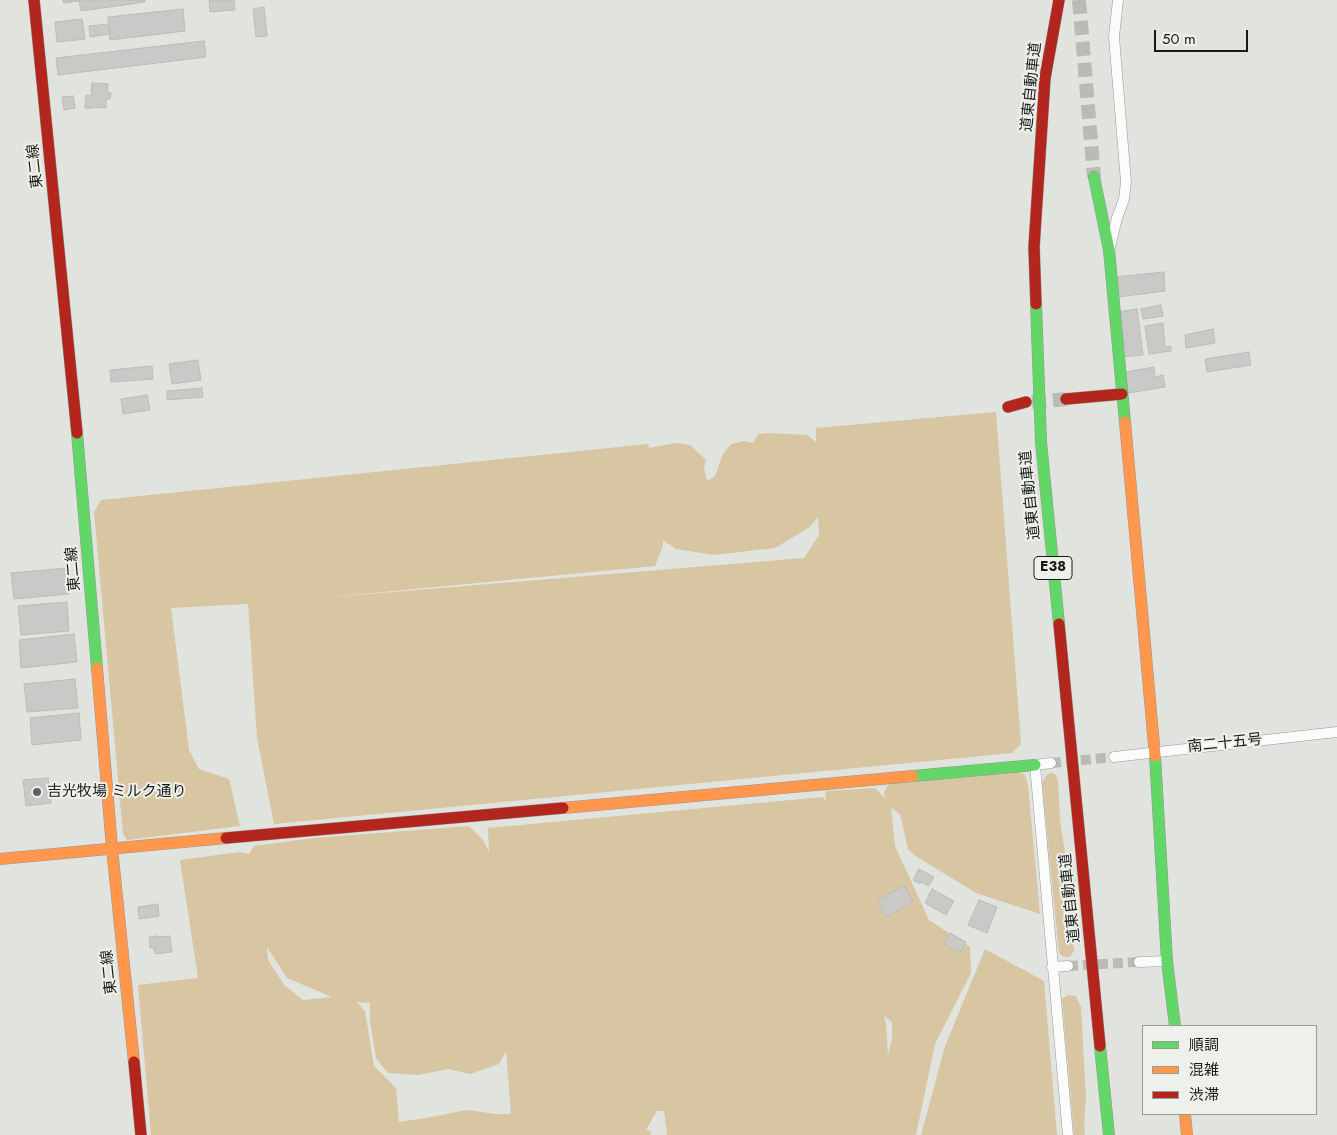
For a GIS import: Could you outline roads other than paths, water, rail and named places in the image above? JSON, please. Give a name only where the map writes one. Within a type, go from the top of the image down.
[{"type":"main road","name":"東二線","points":[[34,0],[83,491],[112,848],[141,1135]]},
{"type":"main road","name":"道東自動車道","points":[[1060,0],[1045,78],[1034,247],[1041,442],[1110,1135]]},
{"type":"main road","points":[[1094,177],[1109,250],[1155,752],[1167,961],[1175,1025]]},
{"type":"main road","points":[[1066,399],[1122,394]]},
{"type":"main road","points":[[1008,407],[1026,402]]},
{"type":"main road","points":[[0,859],[1034,765]]},
{"type":"main road","points":[[1185,1115],[1187,1135]]},
{"type":"street","points":[[1109,250],[1124,199],[1126,182],[1114,37],[1118,0]]},
{"type":"street","name":"南二十五号","points":[[1114,757],[1337,732]]},
{"type":"street","points":[[1051,763],[1034,765],[1068,1135]]},
{"type":"street","points":[[1140,962],[1167,961]]},
{"type":"street","points":[[1052,967],[1068,966]]},
{"type":"tunnel","points":[[1079,0],[1094,177]]},
{"type":"tunnel","points":[[1032,402],[1066,399]]},
{"type":"tunnel","points":[[1051,763],[1114,757]]},
{"type":"tunnel","points":[[1068,966],[1139,962]]},
{"type":"place","name":"吉光牧場 ミルク通り","points":[[37,792]]}]
